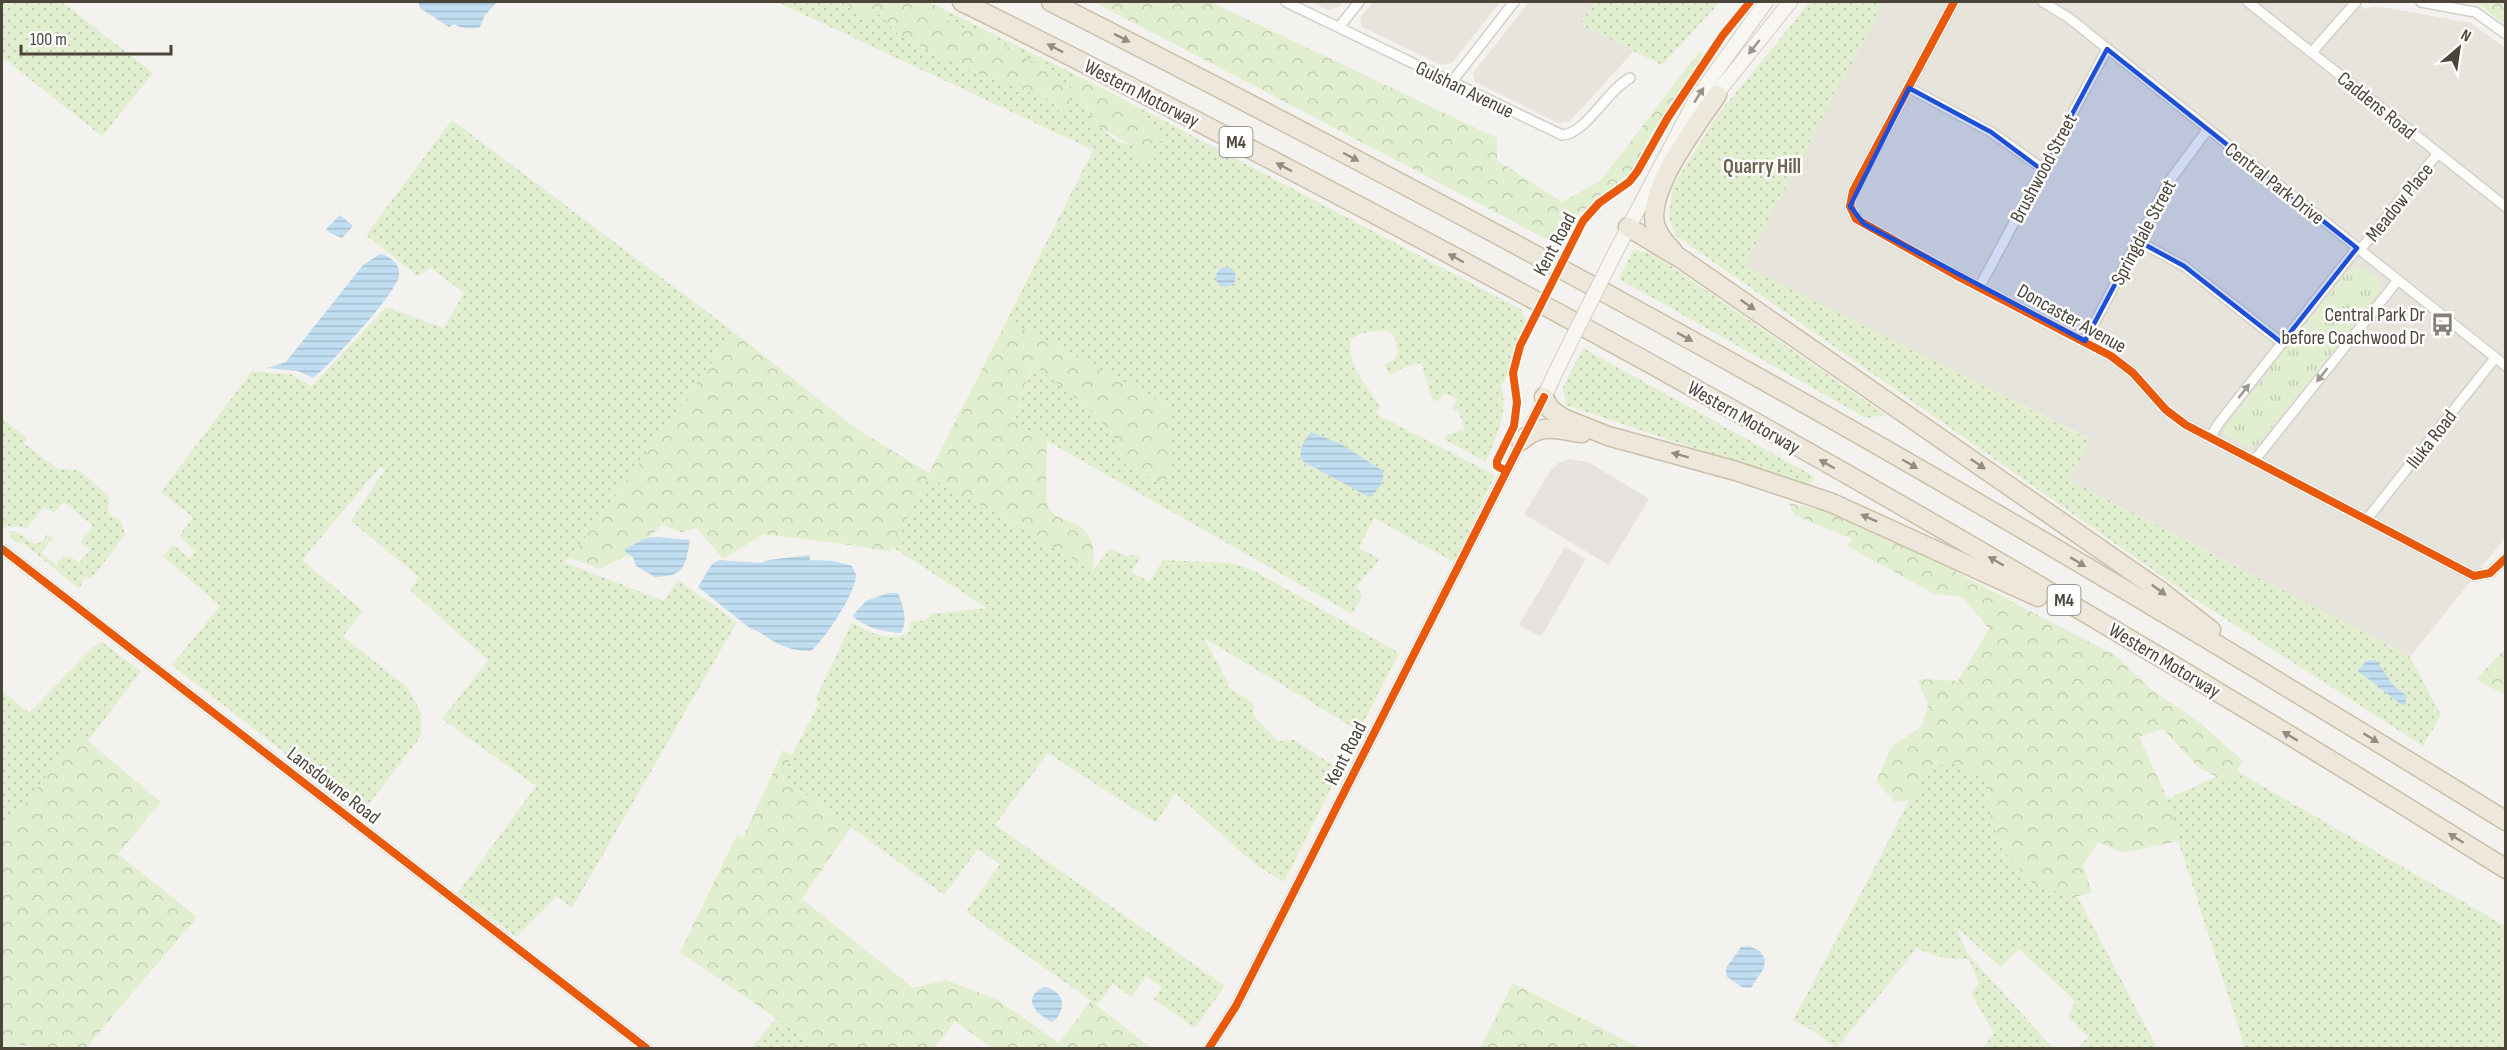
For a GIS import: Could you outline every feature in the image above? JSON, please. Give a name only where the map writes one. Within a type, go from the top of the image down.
[{"type":"highway","name":"Western Motorway","points":[[962,2],[1195,120],[1508,285],[1842,472],[2119,633],[2505,869]]},
{"type":"highway","name":"Western Motorway","points":[[1052,2],[1252,104],[1634,309],[2006,519],[2505,821]]},
{"type":"highway","points":[[1683,260],[1665,243],[1655,224],[1656,205],[1666,174],[1717,94]]},
{"type":"highway","points":[[1628,227],[1683,260],[2153,585],[2272,678]]},
{"type":"highway","points":[[1544,397],[1550,409],[1555,413],[1608,436],[1736,471],[1832,503],[2119,633]]},
{"type":"highway","points":[[1521,441],[1529,433],[1541,428],[1608,436]]},
{"type":"main road","name":"Kent Road","points":[[1544,397],[1628,227],[1696,99],[1766,2]]},
{"type":"main road","name":"Kent Road","points":[[1660,165],[1790,2]]},
{"type":"street","name":"Gulshan Avenue","points":[[1286,2],[1451,83],[1556,133],[1565,135],[1576,130],[1618,84],[1630,78]]},
{"type":"street","points":[[1339,27],[1359,2]]},
{"type":"street","points":[[1451,83],[1514,2]]},
{"type":"street","name":"Doncaster Avenue","points":[[1954,2],[1853,191],[1850,200],[1851,210],[1856,219],[1979,288],[2085,341],[2126,367],[2176,418],[2210,438],[2474,576],[2490,573],[2505,558]]},
{"type":"street","name":"Central Park Drive","points":[[2043,2],[2068,18],[2505,366]]},
{"type":"street","name":"Caddens Road","points":[[2248,2],[2505,207]]},
{"type":"street","points":[[2312,52],[2356,2]]},
{"type":"street","points":[[2421,2],[2475,12],[2505,34]]},
{"type":"street","name":"Brushwood Street","points":[[1979,288],[2107,49]]},
{"type":"street","points":[[1909,88],[1991,132],[2043,169]]},
{"type":"street","name":"Springdale Street","points":[[2085,341],[2173,174],[2208,129]]},
{"type":"street","name":"Meadow Place","points":[[2210,438],[2282,344],[2438,153]]},
{"type":"street","points":[[2138,241],[2191,270],[2282,344]]},
{"type":"street","points":[[2254,461],[2398,280]]},
{"type":"street","name":"Iluka Road","points":[[2367,519],[2496,358]]},
{"type":"street","name":"Kent Road","points":[[1209,1048],[1236,1006],[1544,397]]},
{"type":"street","name":"Lansdowne Road","points":[[2,549],[646,1048]]},
{"type":"highlighted area","points":[[2107,49],[2357,248],[2282,343],[2184,266],[2138,241],[2085,341],[1864,224],[1850,206],[1909,88],[1991,132],[2042,170]]},
{"type":"shaded area","points":[[1310,2],[1343,2],[1339,7],[1328,10]]},
{"type":"shaded area","points":[[1373,2],[1500,2],[1452,63],[1441,65],[1362,27],[1360,18]]},
{"type":"shaded area","points":[[1529,2],[1596,2],[1579,24],[1634,51],[1570,121],[1558,123],[1475,82],[1473,73]]},
{"type":"shaded area","points":[[1884,2],[2356,2],[2365,9],[2387,8],[2471,23],[2505,48],[2505,538],[2410,657],[2070,480],[2090,439],[1743,266]]},
{"type":"shaded area","points":[[1569,459],[1588,462],[1649,499],[1609,565],[1524,514],[1551,470],[1558,463]]},
{"type":"shaded area","points":[[1565,547],[1586,559],[1541,637],[1519,625]]},
{"type":"green space","points":[[2,2],[62,2],[153,73],[102,136],[2,57]]},
{"type":"green space","points":[[777,2],[846,2],[861,18],[878,13],[899,35],[944,59],[952,55],[974,72],[1034,91],[1054,104],[1061,114],[1059,77],[983,32],[969,31],[942,18],[948,16],[947,11],[1082,78],[1071,83],[1096,121],[1112,137],[1133,145],[1166,140],[1121,98],[1522,310],[1527,324],[1517,343],[1510,373],[1501,385],[1502,415],[1486,462],[1444,439],[1447,435],[1464,429],[1459,412],[1452,409],[1457,399],[1444,393],[1438,402],[1432,398],[1421,363],[1402,368],[1390,375],[1384,364],[1394,360],[1398,351],[1395,337],[1388,331],[1378,331],[1364,333],[1351,339],[1350,348],[1355,366],[1380,406],[1376,414],[1495,475],[1454,562],[1374,518],[1359,548],[1380,559],[1357,586],[1362,597],[1352,614],[1014,422],[1033,364],[1086,406],[1111,432],[1125,464],[1165,486],[1168,406],[1007,320],[1093,150]]},
{"type":"green space","points":[[846,2],[928,2],[947,11],[948,16],[943,18],[969,31],[983,32],[1059,77],[1073,109],[1061,114],[1044,95],[1039,96],[971,71],[952,55],[944,59],[899,35],[878,13],[861,18]]},
{"type":"green space","points":[[1094,2],[1211,2],[1497,138],[1497,160],[1562,202],[1601,180],[1699,52],[1704,54],[1632,171],[1578,215],[1560,246]]},
{"type":"green space","points":[[1596,2],[1720,2],[1662,65],[1579,24]]},
{"type":"green space","points":[[1810,2],[1884,2],[1744,266],[2090,440],[2070,480],[2410,657],[2441,715],[2423,746],[2193,598],[1675,235],[1669,217],[1673,186],[1716,117]]},
{"type":"green space","points":[[2462,2],[2505,2],[2505,25],[2479,4]]},
{"type":"green space","points":[[1082,78],[1121,98],[1167,139],[1150,144],[1156,154],[1153,162],[1141,162],[1132,145],[1091,124],[1089,110],[1072,91],[1070,83]]},
{"type":"green space","points":[[452,120],[734,332],[570,558],[564,562],[664,601],[678,580],[737,622],[572,908],[557,896],[516,937],[458,893],[536,786],[442,719],[488,660],[410,590],[419,577],[351,521],[385,469],[381,466],[302,560],[363,611],[343,636],[409,689],[421,713],[421,736],[362,813],[172,665],[220,606],[163,556],[173,544],[190,559],[195,551],[179,536],[193,517],[161,492],[252,371],[290,374],[312,386],[386,307],[444,328],[464,293],[431,268],[418,276],[366,235]]},
{"type":"green space","points":[[1633,250],[1652,253],[1886,415],[1866,418],[1619,279]]},
{"type":"green space","points":[[2362,268],[2380,282],[2381,290],[2334,349],[2334,354],[2309,388],[2303,388],[2258,445],[2248,447],[2225,435],[2224,427],[2268,372],[2268,366],[2302,324],[2307,323],[2349,270]]},
{"type":"green space","points":[[1007,320],[1168,406],[1173,451],[1165,486],[1125,464],[1111,432],[1086,406],[1032,364],[1014,422],[1047,440],[1048,506],[1057,516],[1085,530],[1093,548],[1093,571],[991,510],[928,477],[890,552],[764,534],[723,559],[697,528],[681,532],[662,525],[633,552],[600,569],[570,558],[734,332],[854,427],[929,473]]},
{"type":"green space","points":[[1583,348],[1815,477],[1810,487],[1566,405],[1563,387]]},
{"type":"green space","points":[[2,418],[27,438],[24,443],[58,469],[76,470],[83,473],[110,498],[108,512],[113,518],[117,517],[121,520],[125,535],[92,578],[85,577],[79,589],[26,545],[16,542],[10,537],[8,531],[18,532],[34,544],[42,542],[47,534],[54,540],[50,541],[41,553],[56,565],[63,556],[67,558],[69,556],[79,563],[90,550],[80,542],[93,526],[64,502],[54,513],[44,507],[27,528],[7,526],[2,530]]},
{"type":"green space","points":[[929,473],[1093,571],[1109,549],[1125,555],[1141,556],[1132,572],[1149,582],[1163,560],[1229,563],[1253,570],[1399,653],[1359,731],[1204,638],[1229,685],[1226,686],[1253,703],[1254,716],[1278,741],[1294,740],[1340,770],[1284,882],[1256,865],[1175,793],[1156,823],[1048,753],[995,825],[1225,986],[1195,1028],[1154,999],[1162,987],[1146,976],[1132,997],[1113,984],[1097,1005],[966,912],[1000,864],[978,849],[944,895],[781,776],[819,703],[815,700],[852,622],[872,633],[896,637],[909,632],[910,622],[926,620],[931,614],[987,608],[892,547]]},
{"type":"green space","points":[[1789,503],[1838,514],[1916,551],[2116,656],[2153,691],[2199,722],[2243,761],[2229,783],[2199,768],[2163,729],[2139,737],[2168,800],[2179,841],[2123,853],[2098,842],[2083,865],[2092,893],[2074,897],[2033,884],[2003,851],[1992,822],[1985,779],[1949,760],[1922,777],[1917,799],[1895,802],[1876,782],[1892,746],[1921,727],[1928,707],[1918,679],[1958,681],[1989,629],[1963,597],[1934,594],[1847,546],[1852,539],[1794,515]]},
{"type":"green space","points":[[102,642],[141,671],[88,741],[78,737],[2,832],[3,692],[29,713],[93,647]]},
{"type":"green space","points":[[2505,649],[2505,695],[2476,679]]},
{"type":"green space","points":[[1977,730],[1992,822],[2076,894],[2157,1048],[2078,1048],[2088,1037],[2068,1017],[2075,1001],[2019,949],[2001,967],[1957,928],[1967,953],[2053,1048],[1983,1048],[1994,1033],[1971,994],[1979,983],[1969,959],[1943,957],[1917,948],[1837,1048],[1793,1020],[1884,850],[1936,746]]},
{"type":"green space","points":[[78,736],[88,741],[161,802],[118,854],[197,917],[86,1048],[42,1048],[17,1045],[16,1048],[2,1048],[2,832]]},
{"type":"green space","points":[[783,750],[792,755],[781,776],[851,827],[802,899],[913,988],[946,980],[998,1000],[1059,1043],[1091,1001],[1151,1048],[992,1048],[955,1021],[934,1048],[816,1048],[680,952],[737,835],[743,838]]},
{"type":"green space","points":[[2233,769],[2505,926],[2505,1048],[2245,1048],[2165,800]]},
{"type":"green space","points":[[1513,983],[1640,1048],[1480,1048]]},
{"type":"green space","points":[[776,1018],[816,1048],[752,1048]]},
{"type":"water","points":[[418,2],[497,2],[485,15],[480,27],[470,28],[454,24],[449,27],[420,8]]},
{"type":"water","points":[[340,215],[353,226],[342,238],[326,229]]},
{"type":"water","points":[[380,254],[397,264],[399,276],[395,285],[375,313],[333,359],[313,378],[298,371],[267,368],[286,362],[363,265]]},
{"type":"water","points":[[1226,267],[1233,270],[1236,277],[1233,284],[1226,287],[1219,284],[1216,277],[1219,270]]},
{"type":"water","points":[[1311,432],[1343,445],[1383,471],[1383,479],[1378,489],[1369,497],[1304,462],[1301,451]]},
{"type":"water","points":[[647,538],[690,540],[685,563],[678,572],[672,575],[655,577],[636,566],[633,557],[626,553],[625,549]]},
{"type":"water","points":[[809,555],[810,560],[834,561],[852,566],[856,575],[851,593],[838,616],[811,651],[787,647],[751,629],[698,587],[712,564],[719,560],[760,563]]},
{"type":"water","points":[[888,593],[898,593],[902,603],[904,618],[901,633],[875,629],[852,616],[866,601]]},
{"type":"water","points":[[2376,660],[2394,686],[2407,696],[2405,705],[2358,671],[2366,661]]},
{"type":"water","points":[[1749,946],[1760,951],[1765,959],[1764,968],[1751,988],[1742,987],[1726,976],[1726,968],[1741,947]]},
{"type":"water","points":[[1046,987],[1057,993],[1062,1001],[1061,1011],[1051,1022],[1037,1012],[1032,1003],[1036,992]]},
{"type":"cycle path","points":[[1506,471],[1497,466],[1497,461],[1514,426],[1517,402],[1513,373],[1520,346],[1583,221],[1599,203],[1629,182],[1637,172],[1667,119],[1723,35],[1750,2]]},
{"type":"cycle path","points":[[1954,2],[1853,191],[1850,206],[1856,219],[1959,277],[2111,356],[2133,373],[2166,410],[2186,425],[2474,576],[2490,573],[2506,558]]},
{"type":"cycle path","points":[[1209,1048],[1236,1006],[1544,397]]},
{"type":"cycle path","points":[[2,549],[646,1048]]},
{"type":"place","name":"Central Park Dr before Coachwood Dr","points":[[2443,325]]},
{"type":"district","name":"Quarry Hill","points":[[1762,166]]}]
